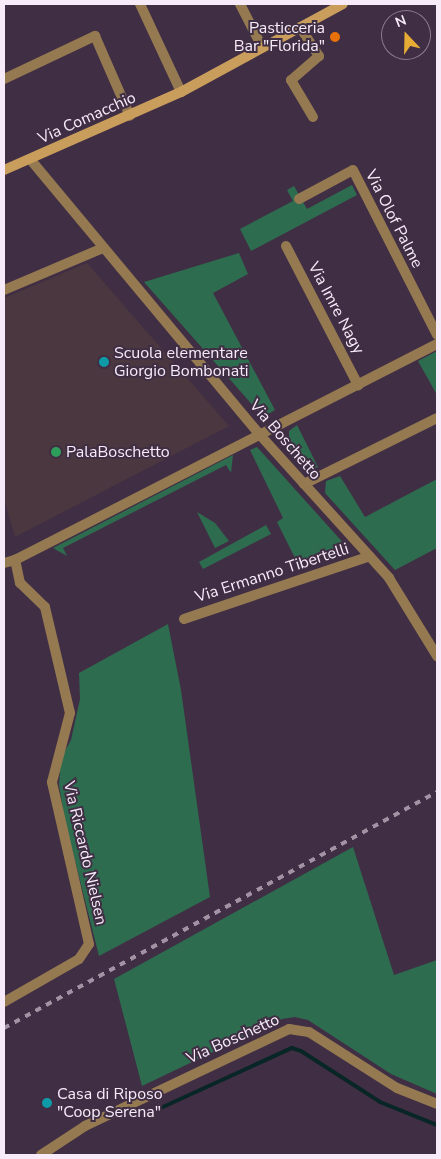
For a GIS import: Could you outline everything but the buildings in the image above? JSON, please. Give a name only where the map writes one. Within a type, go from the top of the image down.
[{"type":"main road","name":"Via Comacchio","points":[[4,170],[181,92],[343,4]]},
{"type":"street","points":[[140,4],[181,92]]},
{"type":"street","points":[[240,4],[262,47]]},
{"type":"street","points":[[300,27],[319,56],[291,80],[313,118]]},
{"type":"street","points":[[4,79],[95,36],[130,116]]},
{"type":"street","name":"Via Boschetto","points":[[30,159],[260,435],[370,556],[401,595],[437,656]]},
{"type":"street","name":"Via Olof Palme","points":[[299,199],[353,170],[437,334]]},
{"type":"street","name":"Via Imre Nagy","points":[[286,246],[358,384]]},
{"type":"street","points":[[4,290],[103,248]]},
{"type":"street","points":[[4,563],[15,560],[437,344]]},
{"type":"street","points":[[304,484],[437,418]]},
{"type":"street","name":"Via Ermanno Tibertelli","points":[[184,619],[370,556]]},
{"type":"street","name":"Via Riccardo Nielsen","points":[[4,1002],[79,960],[89,944],[52,782],[70,713],[45,606],[20,583],[15,560]]},
{"type":"street","name":"Via Boschetto","points":[[41,1155],[78,1130],[289,1029],[308,1032],[397,1088],[437,1104]]},
{"type":"shaded area","points":[[87,263],[229,426],[15,537],[4,499],[4,298]]},
{"type":"green space","points":[[352,185],[357,195],[251,251],[240,229],[293,201],[287,190],[294,186],[307,209]]},
{"type":"green space","points":[[239,253],[248,274],[213,293],[275,410],[263,417],[144,282]]},
{"type":"green space","points":[[437,351],[437,395],[418,361]]},
{"type":"green space","points":[[297,425],[318,467],[310,471],[304,469],[289,449],[289,431]]},
{"type":"green space","points":[[257,447],[346,546],[297,562],[277,522],[283,518],[250,450]]},
{"type":"green space","points":[[233,455],[231,473],[226,465],[63,548],[67,556],[53,548]]},
{"type":"green space","points":[[340,476],[365,517],[437,479],[437,548],[395,570],[325,493],[326,481]]},
{"type":"green space","points":[[197,512],[215,523],[229,541],[215,548]]},
{"type":"green space","points":[[266,525],[271,534],[203,569],[199,562]]},
{"type":"green space","points":[[168,624],[181,690],[210,897],[99,956],[65,821],[59,785],[61,758],[71,740],[80,699],[79,673]]},
{"type":"green space","points":[[353,847],[394,975],[437,960],[437,1094],[391,1074],[308,1020],[295,1017],[282,1019],[142,1086],[114,979]]},
{"type":"waterway","points":[[141,1117],[292,1048],[301,1051],[380,1102],[437,1125]]},
{"type":"railway","points":[[4,1028],[437,792]]},
{"type":"place","name":"Pasticceria Bar \"Florida\"","points":[[335,37]]},
{"type":"place","name":"Scuola elementare Giorgio Bombonati","points":[[104,362]]},
{"type":"place","name":"PalaBoschetto","points":[[56,452]]},
{"type":"place","name":"Casa di Riposo \"Coop Serena\"","points":[[47,1103]]}]
